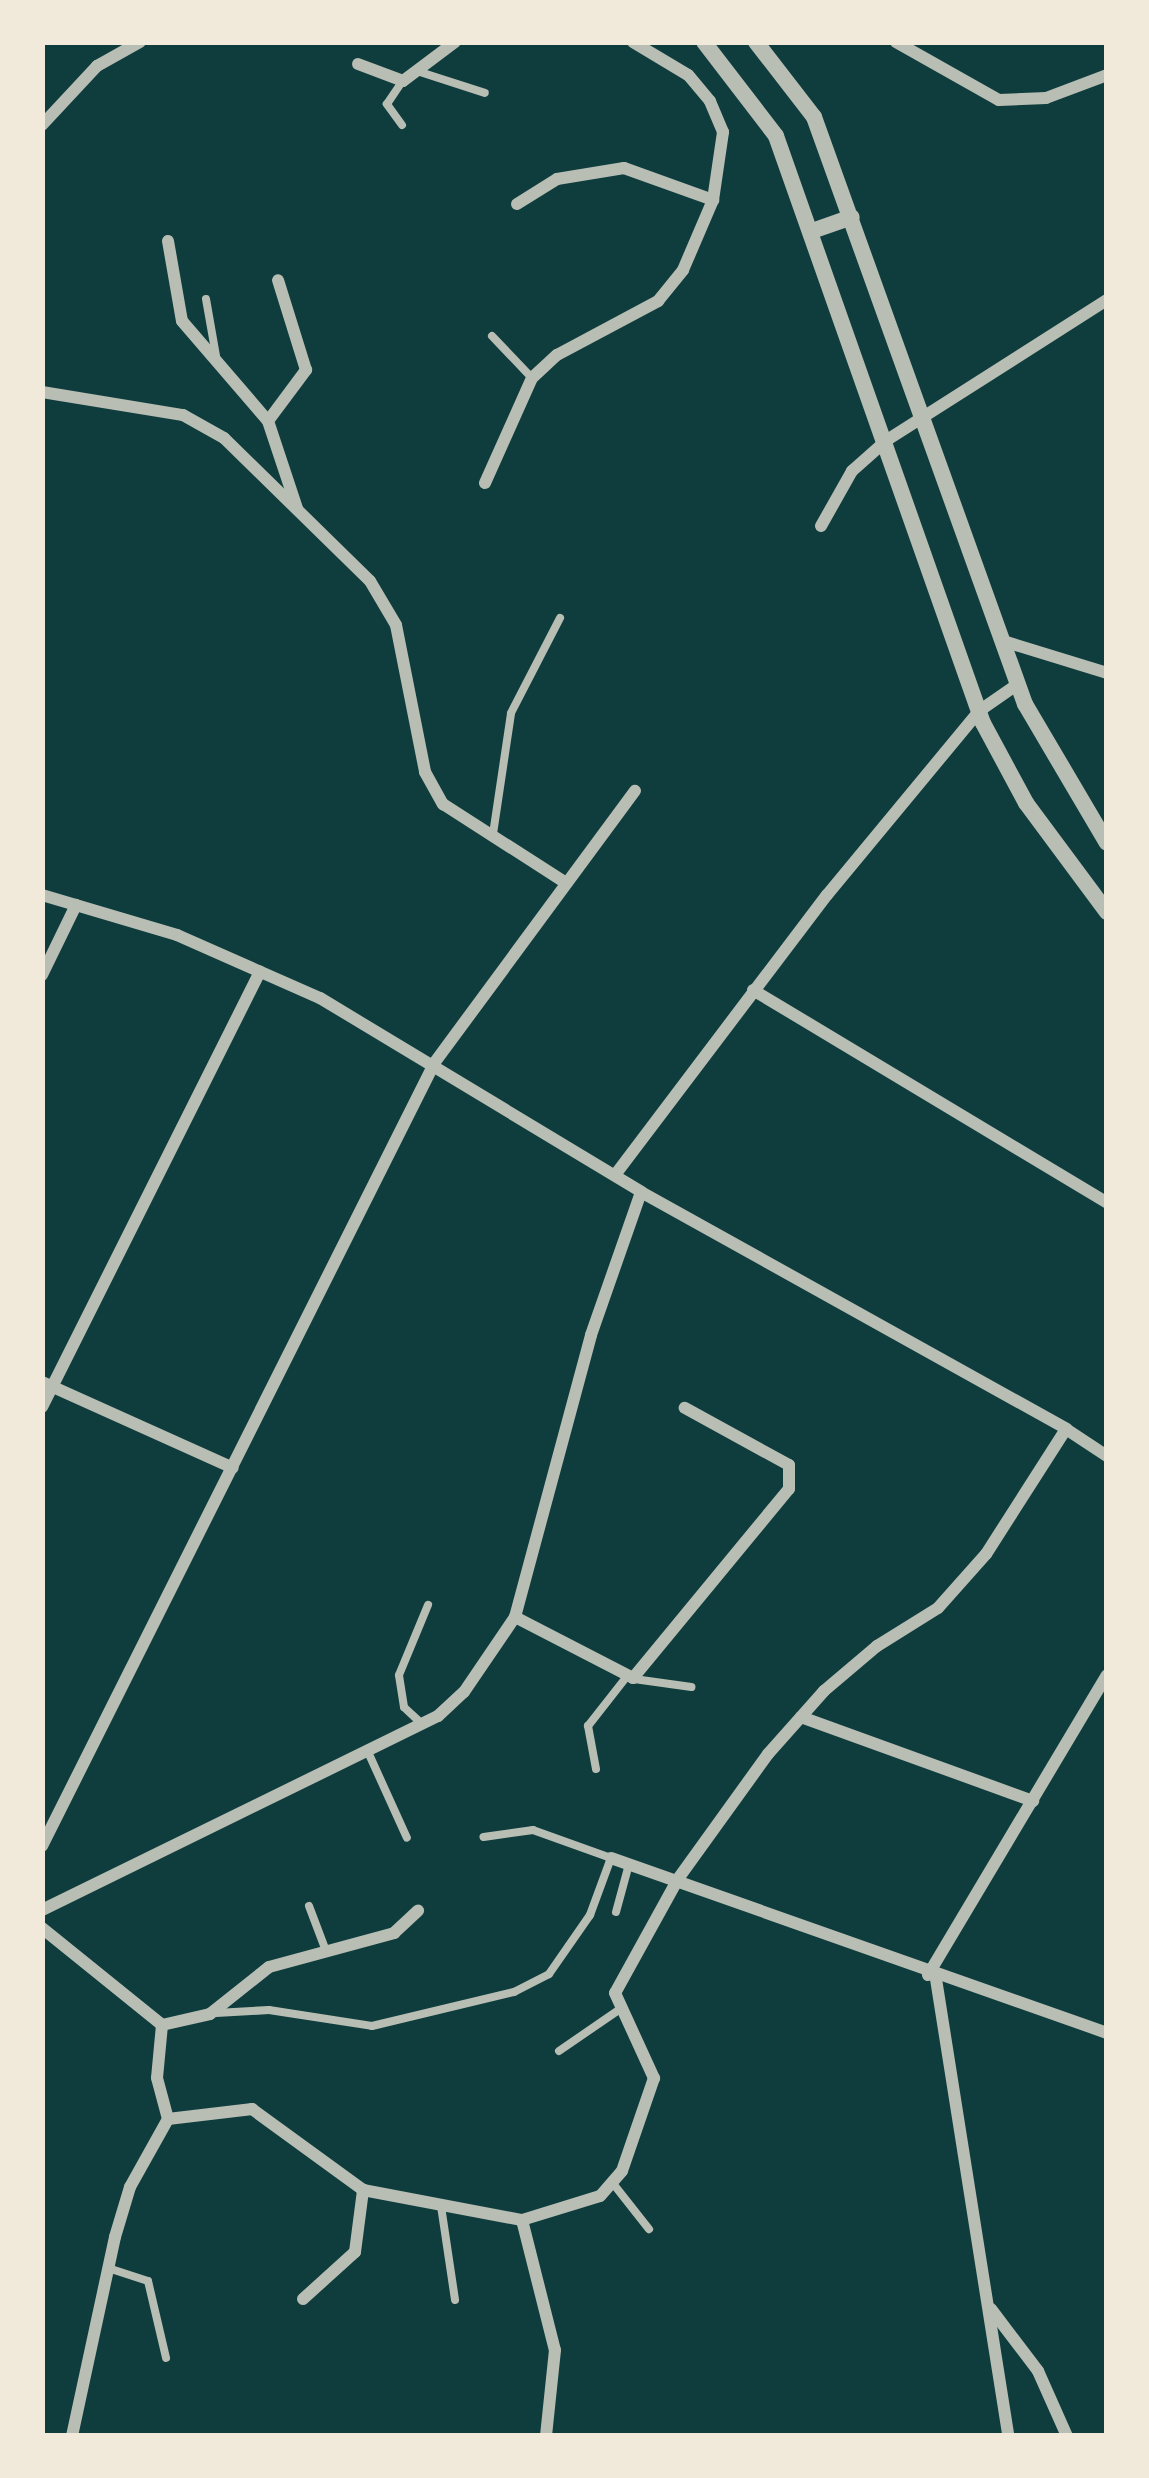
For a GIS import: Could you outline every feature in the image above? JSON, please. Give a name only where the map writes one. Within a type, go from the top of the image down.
[{"type":"street","points":[[42,125],[97,66],[140,42]]},
{"type":"street","points":[[358,64],[404,81],[455,42]]},
{"type":"street","points":[[484,483],[532,378],[557,355],[658,301],[683,270],[713,200],[723,132],[710,101],[688,75],[633,42]]},
{"type":"street","points":[[704,42],[776,136],[979,711],[1026,803],[1107,912]]},
{"type":"street","points":[[756,42],[814,117],[1018,684],[1065,782],[1107,843]]},
{"type":"street","points":[[896,42],[921,62],[999,100],[1046,98],[1107,75]]},
{"type":"street","points":[[517,204],[557,179],[624,168],[713,200]]},
{"type":"street","points":[[812,231],[852,217]]},
{"type":"street","points":[[168,242],[182,320],[268,421],[297,510]]},
{"type":"street","points":[[268,421],[306,370],[278,280]]},
{"type":"street","points":[[821,526],[852,471],[887,440],[1107,300]]},
{"type":"street","points":[[42,392],[183,415],[224,439],[370,581],[388,610],[425,772],[443,804],[566,884]]},
{"type":"street","points":[[1003,641],[1107,673]]},
{"type":"street","points":[[615,1175],[753,990],[979,711],[1018,684]]},
{"type":"street","points":[[42,1846],[435,1062],[635,790]]},
{"type":"street","points":[[42,895],[177,935],[435,1062],[641,1192],[1107,1456]]},
{"type":"street","points":[[42,975],[76,905]]},
{"type":"street","points":[[42,1407],[47,1385],[260,972]]},
{"type":"street","points":[[753,990],[1107,1203]]},
{"type":"street","points":[[42,1910],[422,1724],[464,1692],[515,1616],[591,1335],[641,1192]]},
{"type":"street","points":[[47,1385],[233,1468]]},
{"type":"street","points":[[515,1616],[630,1677],[794,1476],[789,1465],[685,1408]]},
{"type":"street","points":[[168,2119],[252,2109],[363,2190],[523,2220],[615,2186],[654,2078],[620,2009],[620,1976],[678,1879],[801,1717],[877,1646],[938,1608],[986,1554],[1066,1429]]},
{"type":"street","points":[[1008,2436],[932,1977],[1107,1675]]},
{"type":"street","points":[[801,1717],[1033,1801]]},
{"type":"street","points":[[611,1858],[932,1977],[1107,2033]]},
{"type":"street","points":[[163,2025],[210,2014],[269,1967],[394,1933],[418,1911]]},
{"type":"street","points":[[42,1928],[163,2025]]},
{"type":"street","points":[[73,2436],[130,2186],[168,2119],[157,2078],[163,2025]]},
{"type":"street","points":[[303,2299],[355,2252],[363,2190]]},
{"type":"street","points":[[523,2220],[555,2350],[546,2436]]},
{"type":"street","points":[[987,2303],[1038,2372],[1067,2436]]},
{"type":"lane","points":[[917,42],[921,62]]},
{"type":"lane","points":[[420,72],[485,93]]},
{"type":"lane","points":[[402,124],[387,104],[404,81]]},
{"type":"lane","points":[[206,299],[217,364]]},
{"type":"lane","points":[[491,336],[532,378]]},
{"type":"lane","points":[[492,836],[511,712],[560,618]]},
{"type":"lane","points":[[422,1724],[404,1707],[399,1675],[428,1605]]},
{"type":"lane","points":[[596,1769],[588,1726],[630,1677],[691,1688]]},
{"type":"lane","points":[[367,1750],[407,1838]]},
{"type":"lane","points":[[210,2014],[269,2010],[372,2026],[514,1992],[549,1974],[571,1949],[611,1858],[533,1831],[510,1828],[483,1837]]},
{"type":"lane","points":[[616,1912],[629,1863]]},
{"type":"lane","points":[[309,1906],[327,1953]]},
{"type":"lane","points":[[559,2050],[620,2009]]},
{"type":"lane","points":[[615,2186],[649,2230]]},
{"type":"lane","points":[[440,2205],[455,2300]]},
{"type":"lane","points":[[108,2268],[148,2281],[166,2358]]}]
